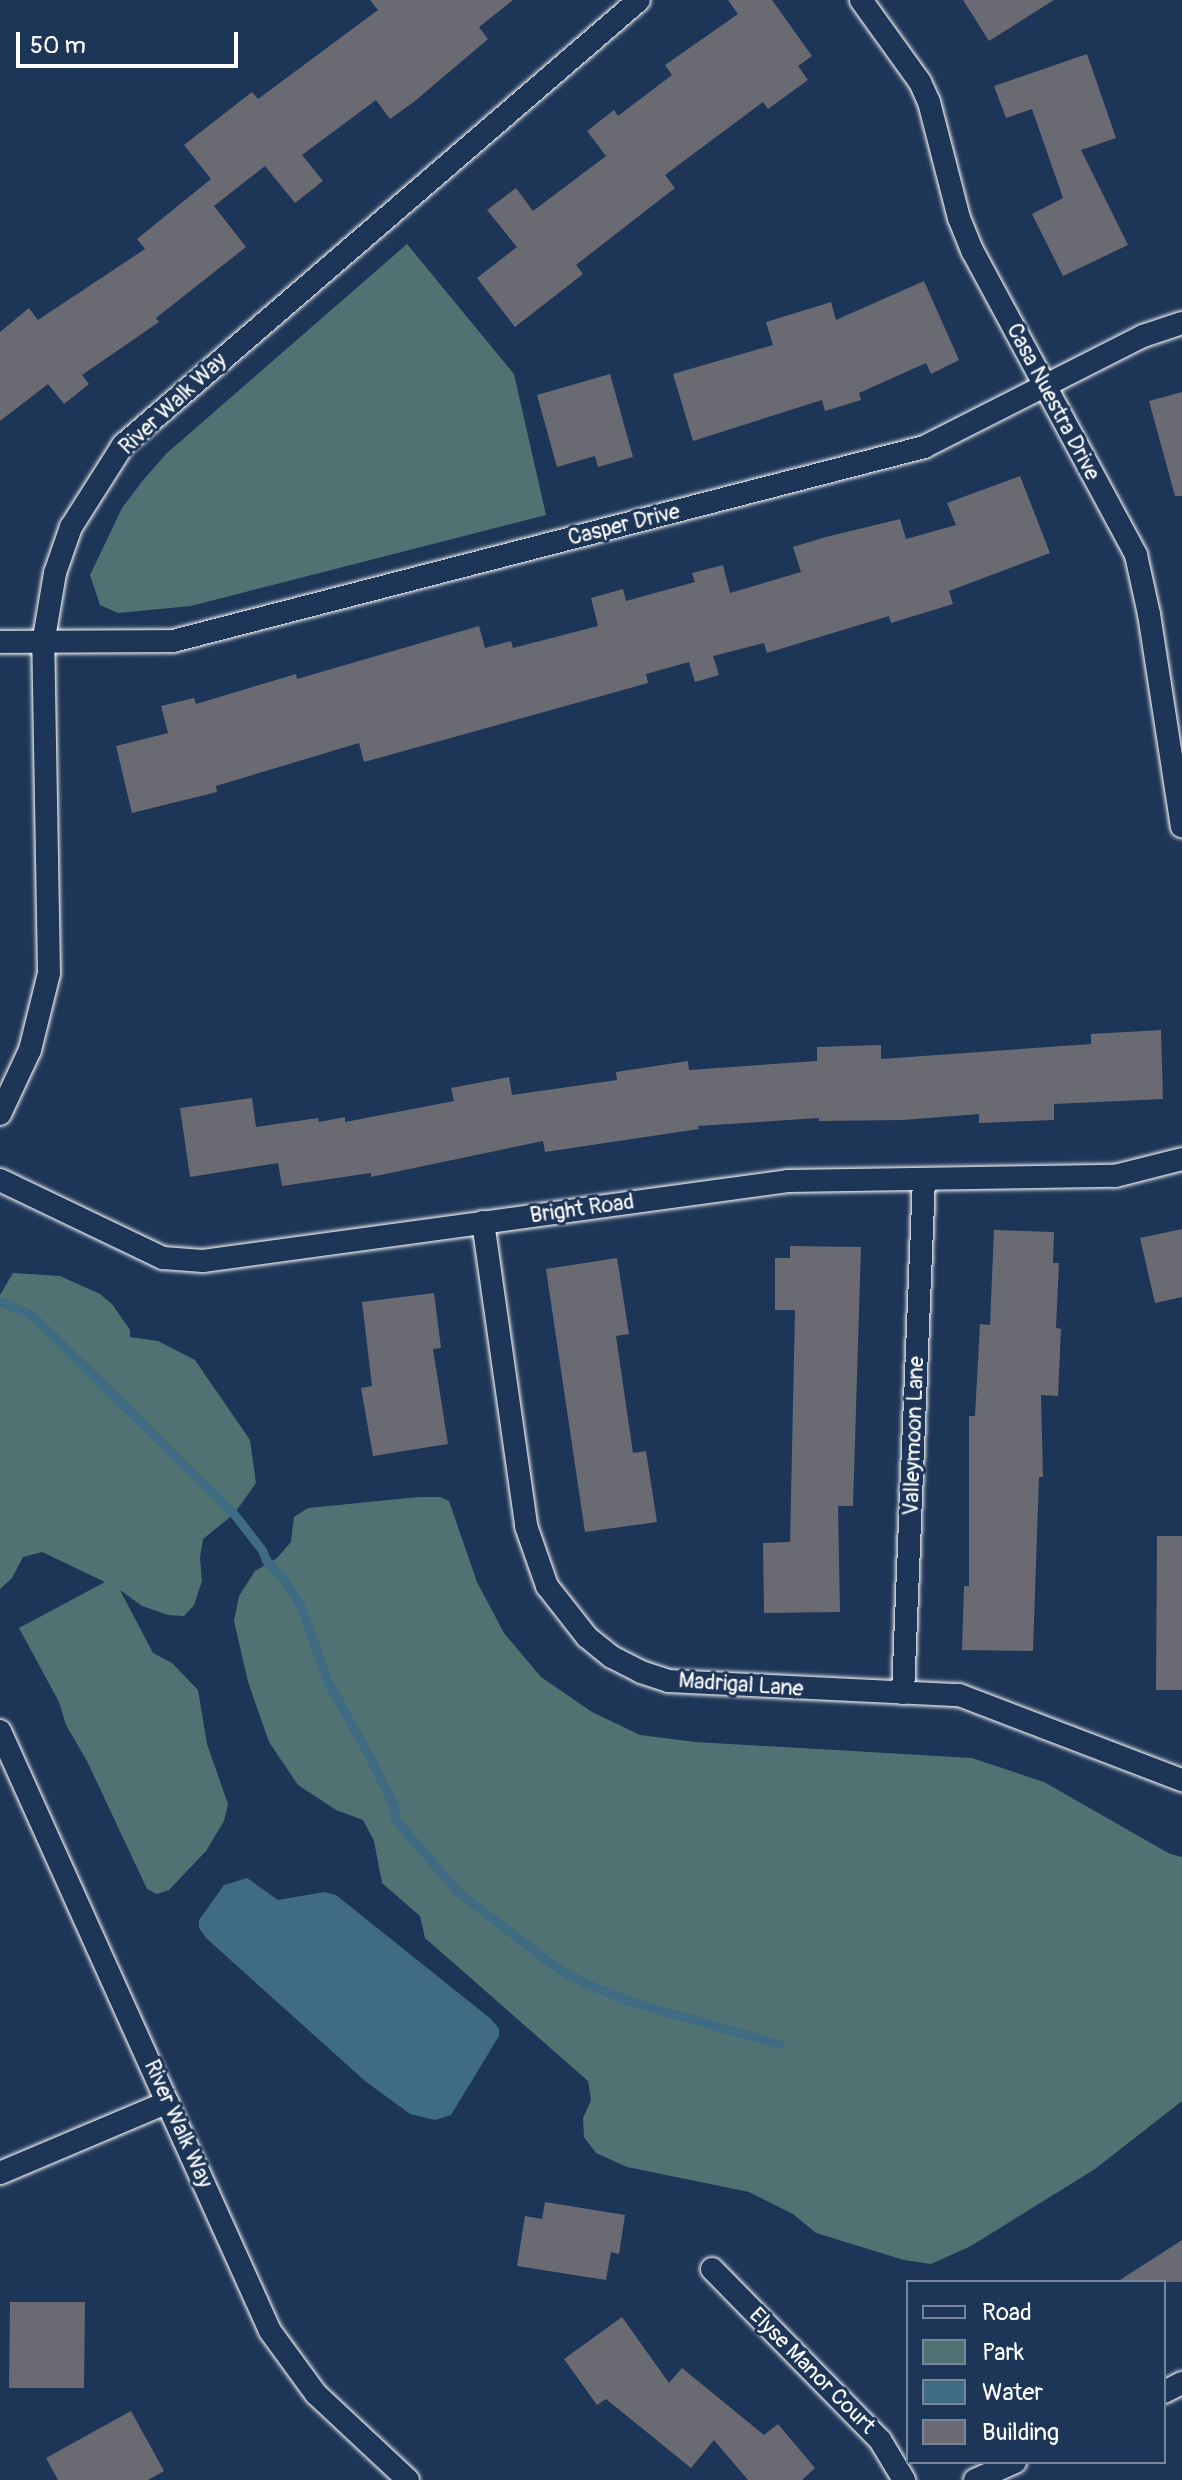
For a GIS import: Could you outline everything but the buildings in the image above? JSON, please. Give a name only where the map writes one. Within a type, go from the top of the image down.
[{"type":"street","name":"River Walk Way","points":[[0,1114],[30,1050],[49,973],[43,644],[55,573],[71,527],[123,445],[639,0]]},
{"type":"street","name":"Casa Nuestra Drive","points":[[861,0],[920,82],[929,102],[959,218],[1044,386],[1136,555],[1149,614],[1182,826]]},
{"type":"street","name":"Casper Drive","points":[[0,642],[173,641],[924,447],[1143,336],[1182,323]]},
{"type":"street","name":"Bright Road","points":[[0,1180],[163,1258],[203,1261],[788,1181],[1115,1176],[1182,1159]]},
{"type":"street","name":"Valleymoon Lane","points":[[903,1693],[924,1179]]},
{"type":"street","name":"Madrigal Lane","points":[[483,1222],[526,1526],[547,1586],[576,1625],[612,1657],[641,1672],[669,1681],[959,1695],[1182,1780]]},
{"type":"street","name":"River Walk Way","points":[[0,1731],[270,2331],[316,2394],[408,2480]]},
{"type":"street","points":[[0,2173],[168,2102]]},
{"type":"street","name":"Elyse Manor Court","points":[[712,2269],[880,2440],[904,2480]]},
{"type":"street","points":[[975,2480],[1011,2464]]},
{"type":"green space","points":[[407,244],[514,374],[546,515],[191,606],[118,613],[100,605],[90,575],[122,508],[144,479],[167,453]]},
{"type":"green space","points":[[13,1273],[60,1276],[100,1294],[112,1304],[130,1330],[130,1337],[158,1341],[195,1360],[250,1440],[256,1483],[234,1514],[203,1539],[200,1558],[202,1581],[194,1605],[184,1616],[168,1615],[142,1606],[120,1590],[153,1653],[172,1663],[198,1690],[207,1744],[228,1804],[224,1821],[206,1851],[169,1890],[157,1894],[147,1889],[87,1761],[66,1725],[59,1702],[19,1628],[105,1582],[42,1552],[23,1557],[12,1578],[0,1589],[0,1295]]},
{"type":"green space","points":[[440,1497],[449,1501],[477,1582],[504,1633],[541,1677],[592,1712],[640,1735],[696,1742],[972,1758],[1044,1782],[1170,1854],[1182,1857],[1182,2101],[1095,2169],[971,2246],[931,2264],[904,2260],[816,2233],[793,2214],[749,2192],[627,2167],[596,2153],[584,2137],[583,2118],[591,2100],[588,2081],[425,1938],[420,1916],[382,1883],[374,1841],[363,1820],[336,1810],[298,1785],[269,1742],[248,1682],[234,1621],[239,1596],[255,1571],[277,1558],[291,1542],[294,1517],[308,1508]]},
{"type":"water","points":[[247,1878],[278,1900],[324,1892],[336,1895],[491,2019],[499,2029],[499,2036],[451,2115],[435,2120],[410,2114],[365,2081],[206,1938],[199,1928],[199,1920],[224,1885]]},
{"type":"waterway","points":[[0,1301],[32,1315],[234,1514],[262,1550],[300,1605],[328,1682],[394,1806],[395,1819],[458,1892],[560,1970],[590,1985],[629,2001],[779,2044]]}]
